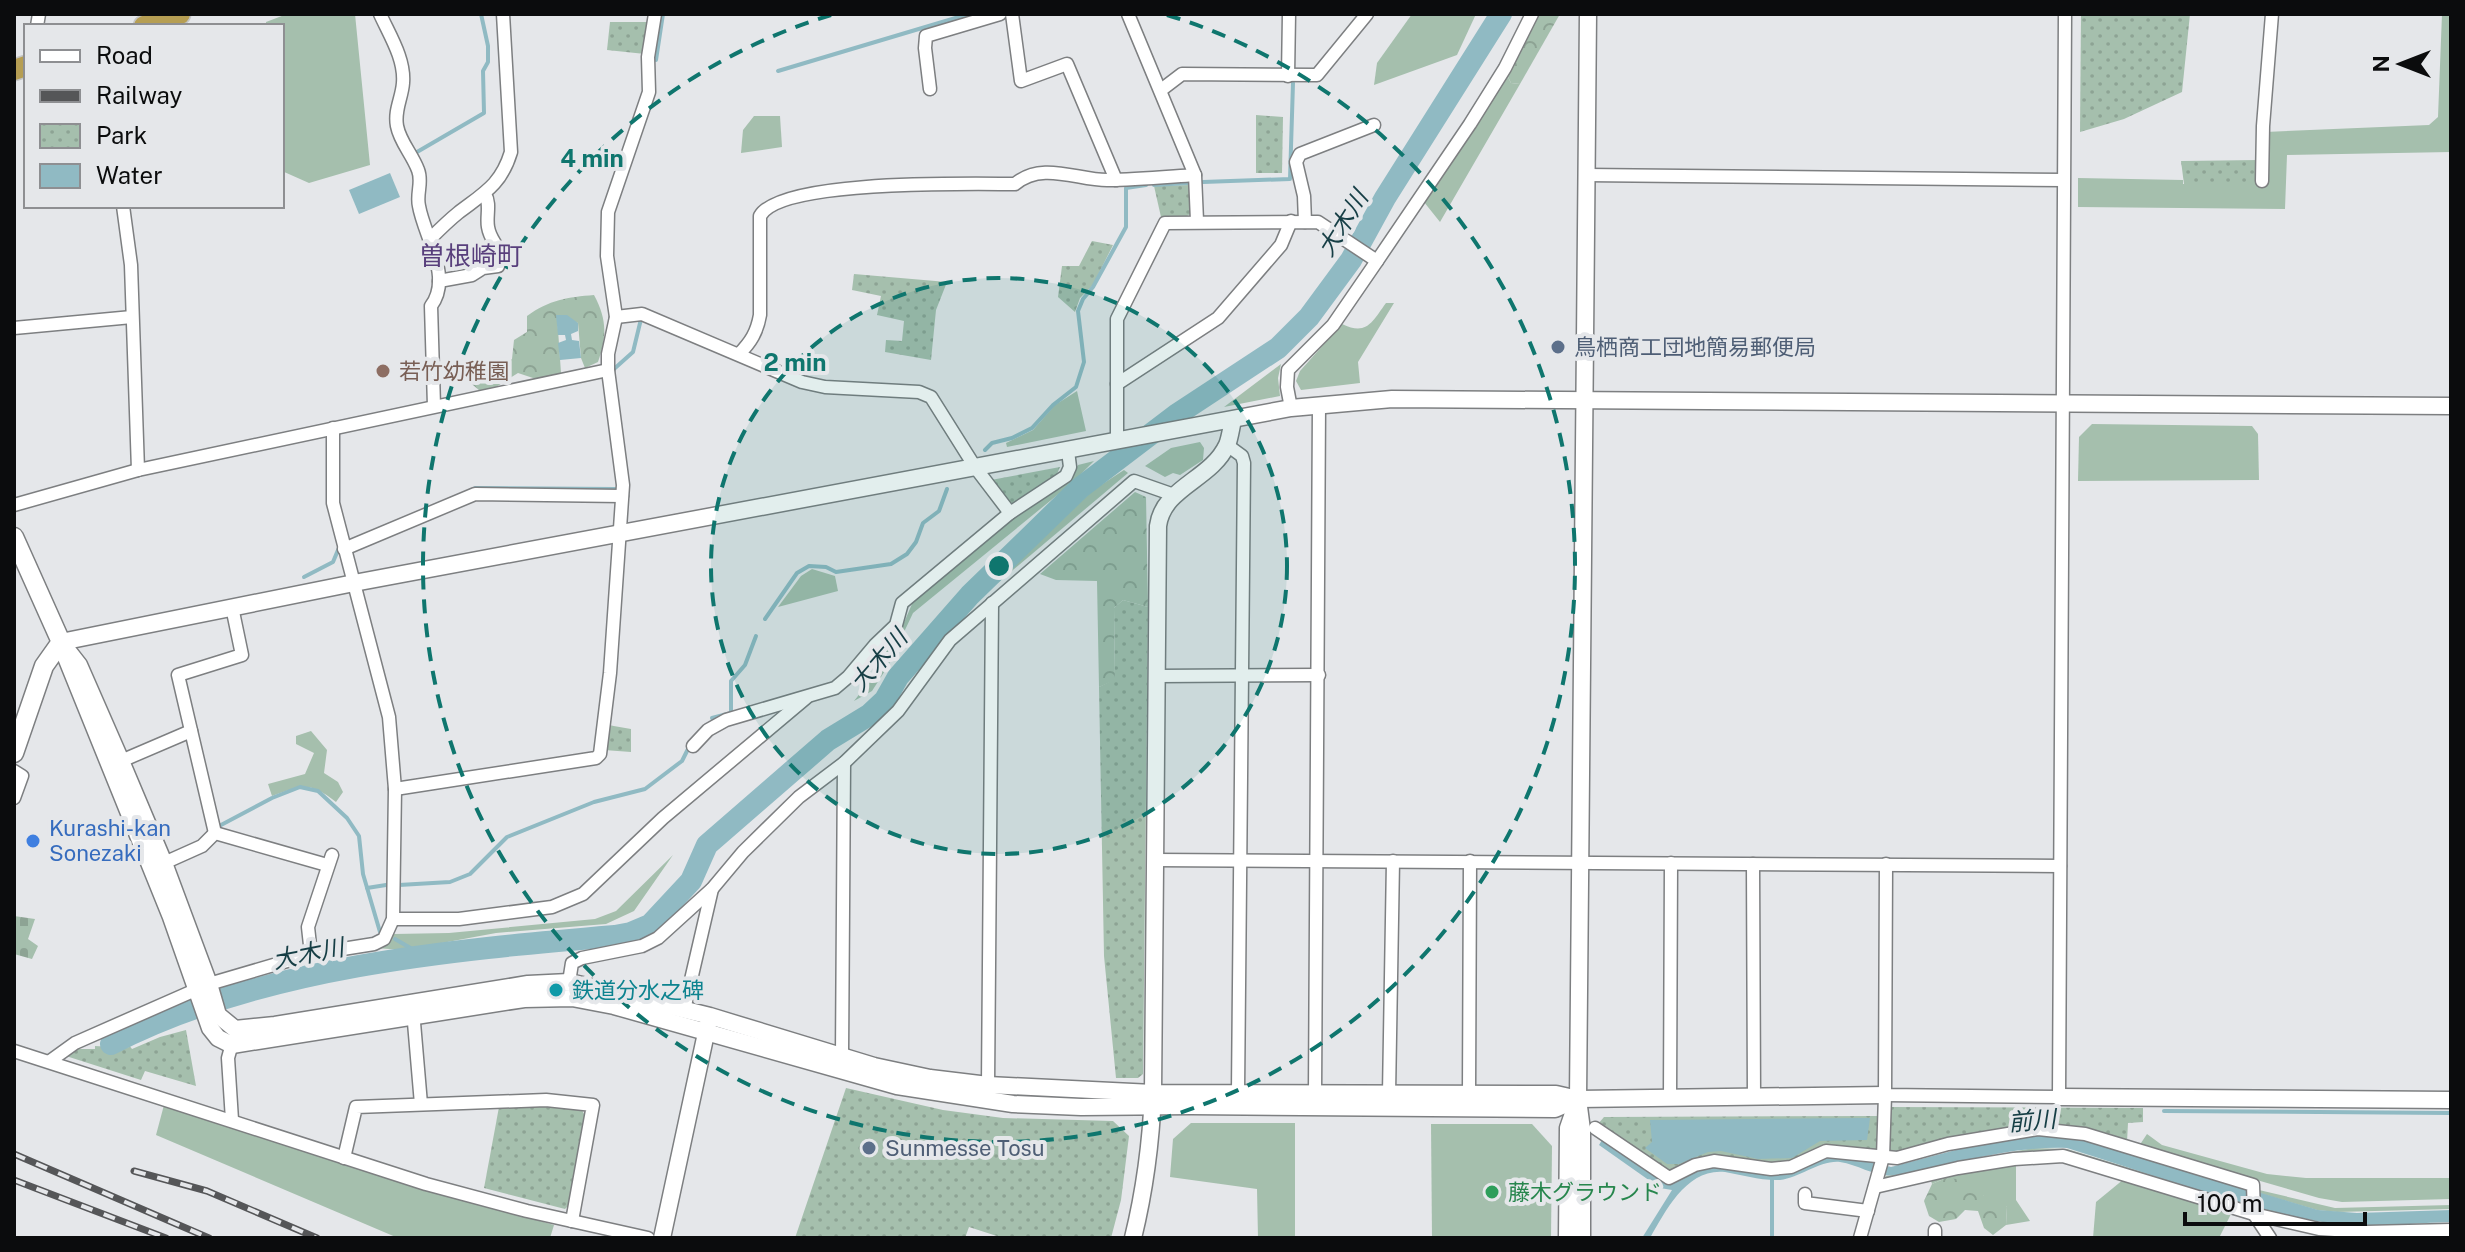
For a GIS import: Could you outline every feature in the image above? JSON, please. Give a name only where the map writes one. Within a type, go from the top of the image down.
[{"type":"highway","points":[[150,24],[180,14]]},
{"type":"main road","points":[[14,537],[61,642],[44,666],[14,753]]},
{"type":"street","points":[[380,14],[403,68],[403,87],[396,108],[396,122],[399,136],[418,169],[421,182],[418,204],[439,281],[436,300],[431,306],[434,406]]},
{"type":"street","points":[[430,239],[456,214],[485,194],[505,170],[511,152],[503,14]]},
{"type":"street","points":[[395,789],[596,758],[600,754],[610,673],[622,496],[608,370],[616,317],[607,256],[608,212],[649,92],[648,57],[655,14]]},
{"type":"street","points":[[930,89],[926,36],[1000,14]]},
{"type":"street","points":[[1012,14],[1021,81],[1067,64],[1116,180]]},
{"type":"street","points":[[1128,14],[1195,175],[1197,221]]},
{"type":"street","points":[[1288,76],[1289,14]]},
{"type":"street","points":[[1161,90],[1182,74],[1312,76],[1322,71],[1367,14]]},
{"type":"street","points":[[1291,408],[1288,370],[1333,325],[1374,260],[1477,113],[1505,68],[1532,14]]},
{"type":"street","points":[[1582,1238],[1582,1130],[1578,1099],[1588,14]]},
{"type":"street","points":[[2059,1097],[2065,14]]},
{"type":"street","points":[[2262,181],[2272,14]]},
{"type":"street","points":[[1117,384],[1218,318],[1281,245],[1298,221],[1304,196],[1296,162],[1300,154],[1374,125]]},
{"type":"street","points":[[739,354],[751,342],[758,328],[760,216],[771,204],[828,191],[887,185],[1015,184],[1030,175],[1060,173],[1101,180],[1195,175]]},
{"type":"street","points":[[1586,175],[2063,180]]},
{"type":"street","points":[[439,281],[498,266],[501,253],[488,230],[488,198],[485,194]]},
{"type":"street","points":[[123,208],[131,265],[138,470]]},
{"type":"street","points":[[1117,442],[1117,319],[1165,223],[1318,222],[1374,260]]},
{"type":"street","points":[[616,317],[642,314],[802,382],[825,387],[919,392],[931,397],[975,467],[1010,513]]},
{"type":"street","points":[[14,328],[132,317]]},
{"type":"street","points":[[14,505],[138,470],[608,370]]},
{"type":"street","points":[[61,642],[354,583],[1319,405],[1392,399],[1586,399],[2451,406]]},
{"type":"street","points":[[1315,1094],[1319,405]]},
{"type":"street","points":[[1133,1238],[1150,1156],[1153,1099],[1158,526],[1160,512],[1174,495],[1214,464],[1227,445],[1233,420]]},
{"type":"street","points":[[50,1061],[75,1043],[203,986],[311,954],[374,944],[384,939],[393,919],[395,789],[389,717],[333,503],[333,428]]},
{"type":"street","points":[[1227,445],[1242,456],[1244,463],[1238,1092]]},
{"type":"street","points":[[693,746],[708,730],[726,720],[835,688],[896,625],[902,603],[1010,513],[1066,476],[1070,467],[1068,451]]},
{"type":"street","points":[[569,982],[572,963],[582,958],[642,946],[658,938],[712,889],[743,852],[799,797],[844,763],[898,711],[950,640],[1134,481],[1174,495]]},
{"type":"street","points":[[344,549],[475,494],[622,496]]},
{"type":"street","points":[[988,1085],[992,603]]},
{"type":"street","points":[[215,833],[178,675],[242,655],[232,607]]},
{"type":"street","points":[[61,642],[79,665],[164,863],[212,1017],[234,1037]]},
{"type":"street","points":[[61,642],[171,917],[203,986]]},
{"type":"street","points":[[1158,676],[1319,675]]},
{"type":"street","points":[[393,919],[459,919],[552,907],[583,894],[663,818],[806,698]]},
{"type":"street","points":[[121,761],[191,731]]},
{"type":"street","points":[[842,1055],[844,763]]},
{"type":"street","points":[[14,771],[22,776],[14,798]]},
{"type":"street","points":[[215,833],[329,860],[308,927],[311,954]]},
{"type":"street","points":[[164,863],[202,846],[215,833]]},
{"type":"street","points":[[1155,860],[2060,866]]},
{"type":"street","points":[[1389,1094],[1393,861]]},
{"type":"street","points":[[1469,1094],[1470,861]]},
{"type":"street","points":[[1670,1099],[1671,863]]},
{"type":"street","points":[[1753,864],[1754,1098]]},
{"type":"street","points":[[1860,1238],[1879,1171],[1885,1095],[1886,864]]},
{"type":"street","points":[[684,1010],[712,889]]},
{"type":"street","points":[[234,1037],[413,1009],[528,984],[569,982],[684,1010],[708,1025],[897,1086],[1013,1104],[1081,1107],[1238,1092],[1556,1094],[1578,1099],[1885,1095],[2451,1100]]},
{"type":"street","points":[[413,1009],[572,998],[708,1025],[930,1078],[1153,1099],[1555,1109],[1578,1099]]},
{"type":"street","points":[[413,1009],[421,1104]]},
{"type":"street","points":[[662,1238],[708,1025]]},
{"type":"street","points":[[232,1120],[228,1058],[234,1037]]},
{"type":"street","points":[[14,1051],[426,1184],[648,1238]]},
{"type":"street","points":[[1567,1238],[1568,1128],[1578,1099]]},
{"type":"street","points":[[344,1158],[356,1107],[546,1100],[593,1105],[572,1221]]},
{"type":"street","points":[[1595,1128],[1669,1178],[1695,1165],[1714,1161],[1771,1169],[1791,1167],[1826,1151],[1879,1171],[1958,1168],[2014,1159],[2063,1156],[2342,1232],[2451,1230]]},
{"type":"street","points":[[1879,1171],[1897,1158],[1980,1138],[2038,1129],[2085,1134],[2253,1185],[2254,1210],[2270,1238]]},
{"type":"street","points":[[1805,1194],[1805,1203],[1868,1211]]},
{"type":"green space","points":[[287,14],[355,14],[370,165],[309,183],[284,172],[284,24],[266,22]]},
{"type":"green space","points":[[1412,14],[1476,14],[1457,55],[1374,85],[1377,63]]},
{"type":"green space","points":[[1537,14],[1560,14],[1520,84],[1511,83],[1507,75]]},
{"type":"green space","points":[[2081,14],[2190,14],[2182,92],[2124,119],[2080,132]]},
{"type":"green space","points":[[2442,14],[2451,14],[2451,152],[2287,155],[2285,209],[2078,207],[2078,178],[2183,180],[2183,184],[2264,183],[2265,132],[2429,125],[2438,117]]},
{"type":"green space","points":[[610,22],[651,22],[645,54],[607,50]]},
{"type":"green space","points":[[1507,75],[1511,83],[1520,84],[1440,222],[1424,202]]},
{"type":"green space","points":[[1256,115],[1283,117],[1282,173],[1256,173]]},
{"type":"green space","points":[[754,116],[780,116],[782,147],[741,153],[743,130]]},
{"type":"green space","points":[[2259,160],[2258,184],[2184,184],[2181,161]]},
{"type":"green space","points":[[1190,185],[1192,213],[1161,217],[1154,186]]},
{"type":"green space","points":[[1092,241],[1113,245],[1093,285],[1080,298],[1075,312],[1058,297],[1062,266],[1079,266]]},
{"type":"green space","points":[[854,274],[947,282],[936,310],[931,360],[885,352],[886,340],[902,341],[904,321],[877,315],[881,296],[852,290]]},
{"type":"green space","points":[[594,295],[604,328],[598,362],[585,368],[581,358],[578,323],[557,315],[561,373],[539,380],[518,373],[496,387],[480,391],[466,379],[472,370],[496,371],[512,359],[514,340],[527,332],[527,316],[559,300]]},
{"type":"green space","points":[[1386,303],[1394,303],[1358,362],[1360,383],[1301,390],[1296,381],[1300,371],[1342,324],[1363,328],[1373,321]]},
{"type":"green space","points":[[1281,364],[1278,378],[1280,396],[1224,407]]},
{"type":"green space","points":[[1077,391],[1086,431],[1007,447],[1006,443],[1033,430],[1055,405]]},
{"type":"green space","points":[[2092,424],[2252,426],[2258,434],[2259,480],[2078,481],[2079,437]]},
{"type":"green space","points":[[1200,442],[1204,448],[1203,460],[1180,475],[1173,473],[1165,477],[1145,466],[1171,448]]},
{"type":"green space","points":[[1094,461],[1072,483],[913,613],[888,666],[872,691],[854,701],[876,673],[872,663],[903,625],[915,597],[1041,496],[1071,478],[1078,465]]},
{"type":"green space","points":[[1060,467],[1057,474],[1012,507],[991,480]]},
{"type":"green space","points":[[1124,470],[1128,473],[981,597],[1092,491]]},
{"type":"green space","points":[[1135,492],[1146,497],[1148,607],[1123,600],[1114,608],[1115,680],[1099,687],[1097,581],[1056,580],[1040,574]]},
{"type":"green space","points":[[812,569],[835,576],[838,591],[778,607],[801,576]]},
{"type":"green space","points":[[1123,600],[1148,607],[1143,1074],[1138,1078],[1116,1078],[1104,956],[1099,687],[1115,679],[1114,608]]},
{"type":"green space","points":[[608,725],[631,729],[631,752],[604,750]]},
{"type":"green space","points":[[311,731],[327,750],[324,773],[338,782],[343,792],[336,802],[306,787],[272,796],[268,784],[305,774],[314,753],[296,744],[296,736]]},
{"type":"green space","points":[[673,855],[634,911],[606,924],[496,933],[404,950],[375,948],[394,934],[449,933],[595,919],[616,911]]},
{"type":"green space","points":[[14,916],[35,919],[28,939],[38,946],[32,959],[14,954]]},
{"type":"green space","points":[[186,1030],[196,1086],[145,1071],[141,1080],[66,1056],[74,1049],[95,1049],[95,1046],[128,1048],[129,1045],[132,1049]]},
{"type":"green space","points":[[846,1088],[943,1110],[1003,1118],[1113,1121],[1129,1136],[1121,1200],[1111,1238],[1003,1238],[969,1227],[965,1238],[795,1238]]},
{"type":"green space","points":[[164,1105],[420,1187],[554,1225],[550,1238],[398,1238],[156,1135]]},
{"type":"green space","points":[[499,1107],[582,1110],[585,1116],[565,1209],[484,1188]]},
{"type":"green space","points":[[1889,1107],[2143,1108],[2143,1122],[2128,1123],[2127,1142],[2086,1130],[1895,1153],[1889,1151]]},
{"type":"green space","points":[[1880,1116],[1879,1152],[1670,1174],[1598,1124],[1604,1117]]},
{"type":"green space","points":[[1191,1123],[1295,1123],[1295,1238],[1258,1238],[1257,1189],[1170,1177],[1173,1139]]},
{"type":"green space","name":"藤木グラウンド","points":[[1431,1124],[1532,1124],[1552,1146],[1551,1238],[1432,1238]]},
{"type":"green space","points":[[2147,1134],[2162,1145],[2267,1174],[2306,1178],[2451,1178],[2451,1199],[2342,1202],[2319,1198],[2139,1146]]},
{"type":"green space","points":[[2033,1148],[2067,1149],[2248,1206],[2066,1151],[2011,1155],[1907,1176]]},
{"type":"green space","points":[[2016,1162],[2016,1200],[2030,1221],[2006,1225],[2007,1207],[1946,1178],[1932,1184],[1930,1177]]},
{"type":"green space","points":[[1900,1174],[1901,1178],[1889,1180],[1885,1176]]},
{"type":"green space","points":[[1946,1178],[1968,1180],[1984,1196],[1993,1195],[2007,1207],[2006,1225],[1993,1235],[1984,1228],[1978,1211],[1965,1210],[1956,1219],[1939,1222],[1929,1216],[1924,1201],[1932,1184]]},
{"type":"green space","points":[[2124,1179],[2232,1212],[2219,1238],[2093,1238],[2096,1202]]},
{"type":"green space","points":[[2259,1190],[2335,1208],[2451,1205],[2451,1209],[2337,1212],[2317,1210],[2259,1193]]},
{"type":"water","points":[[390,173],[400,197],[359,214],[349,190]]},
{"type":"water","points":[[556,315],[567,315],[578,323],[578,331],[571,334],[572,340],[579,341],[581,358],[560,360],[558,343],[566,340],[565,335],[558,335]]},
{"type":"water","points":[[1870,1118],[1867,1140],[1820,1141],[1792,1158],[1758,1159],[1721,1151],[1708,1152],[1679,1164],[1667,1164],[1645,1148],[1652,1142],[1650,1120]]},
{"type":"water","points":[[2037,1135],[2079,1139],[2318,1210],[2357,1213],[2451,1210],[2451,1222],[2370,1225],[2322,1222],[2226,1199],[2067,1148],[2046,1148],[1983,1157],[1901,1178],[1900,1174],[1877,1174],[1840,1162],[1780,1180],[1712,1173],[1700,1177],[1679,1193],[1650,1238],[1642,1238],[1672,1190],[1660,1188],[1599,1145],[1602,1140],[1664,1183],[1675,1182],[1709,1164],[1761,1172],[1827,1155],[1849,1156],[1891,1167],[1971,1146]]},
{"type":"waterway","points":[[417,152],[484,113],[483,71],[488,62],[488,46],[481,14]]},
{"type":"waterway","points":[[656,60],[663,14]]},
{"type":"waterway","points":[[778,71],[969,14]]},
{"type":"waterway","name":"大木川","points":[[111,1044],[169,1018],[292,980],[422,956],[615,936],[650,925],[691,881],[707,845],[828,740],[869,715],[885,700],[898,677],[970,595],[1080,488],[1176,415],[1278,348],[1309,317],[1351,260],[1385,198],[1501,14]]},
{"type":"waterway","points":[[1203,182],[1290,179],[1293,83]]},
{"type":"waterway","points":[[1154,185],[1188,183]]},
{"type":"waterway","points":[[985,450],[992,443],[1032,428],[1053,405],[1076,387],[1084,362],[1078,311],[1126,227],[1126,188],[1146,185]]},
{"type":"waterway","points":[[614,369],[633,352],[641,319]]},
{"type":"waterway","points":[[475,488],[615,489]]},
{"type":"waterway","points":[[765,619],[797,573],[809,566],[826,567],[836,572],[891,564],[907,554],[916,542],[923,523],[939,511],[947,489]]},
{"type":"waterway","points":[[304,577],[333,562],[338,550]]},
{"type":"waterway","points":[[712,718],[731,713],[731,681],[745,665],[756,636]]},
{"type":"waterway","points":[[399,885],[450,882],[470,874],[507,837],[594,802],[645,789],[682,761],[689,747]]},
{"type":"waterway","points":[[221,825],[300,787],[318,791],[347,818],[359,836],[363,874],[380,932]]},
{"type":"waterway","points":[[367,888],[386,885]]},
{"type":"waterway","points":[[395,939],[426,957]]},
{"type":"waterway","points":[[2164,1111],[2451,1113]]},
{"type":"waterway","points":[[1772,1176],[1772,1238]]},
{"type":"railway","points":[[14,1154],[209,1238]]},
{"type":"railway","points":[[134,1171],[207,1191],[317,1238]]},
{"type":"railway","points":[[14,1180],[166,1238]]},
{"type":"place","name":"鳥栖商工団地簡易郵便局","points":[[1558,347]]},
{"type":"place","name":"若竹幼稚園","points":[[383,371]]},
{"type":"place","name":"Kurashi-kan Sonezaki","points":[[33,841]]},
{"type":"place","name":"鉄道分水之碑","points":[[556,990]]},
{"type":"place","name":"Sunmesse Tosu","points":[[869,1148]]},
{"type":"place","name":"藤木グラウンド","points":[[1492,1192]]},
{"type":"district","name":"曽根崎町","points":[[471,255]]},
{"type":"water label","name":"前川","points":[[2032,1120]]}]
